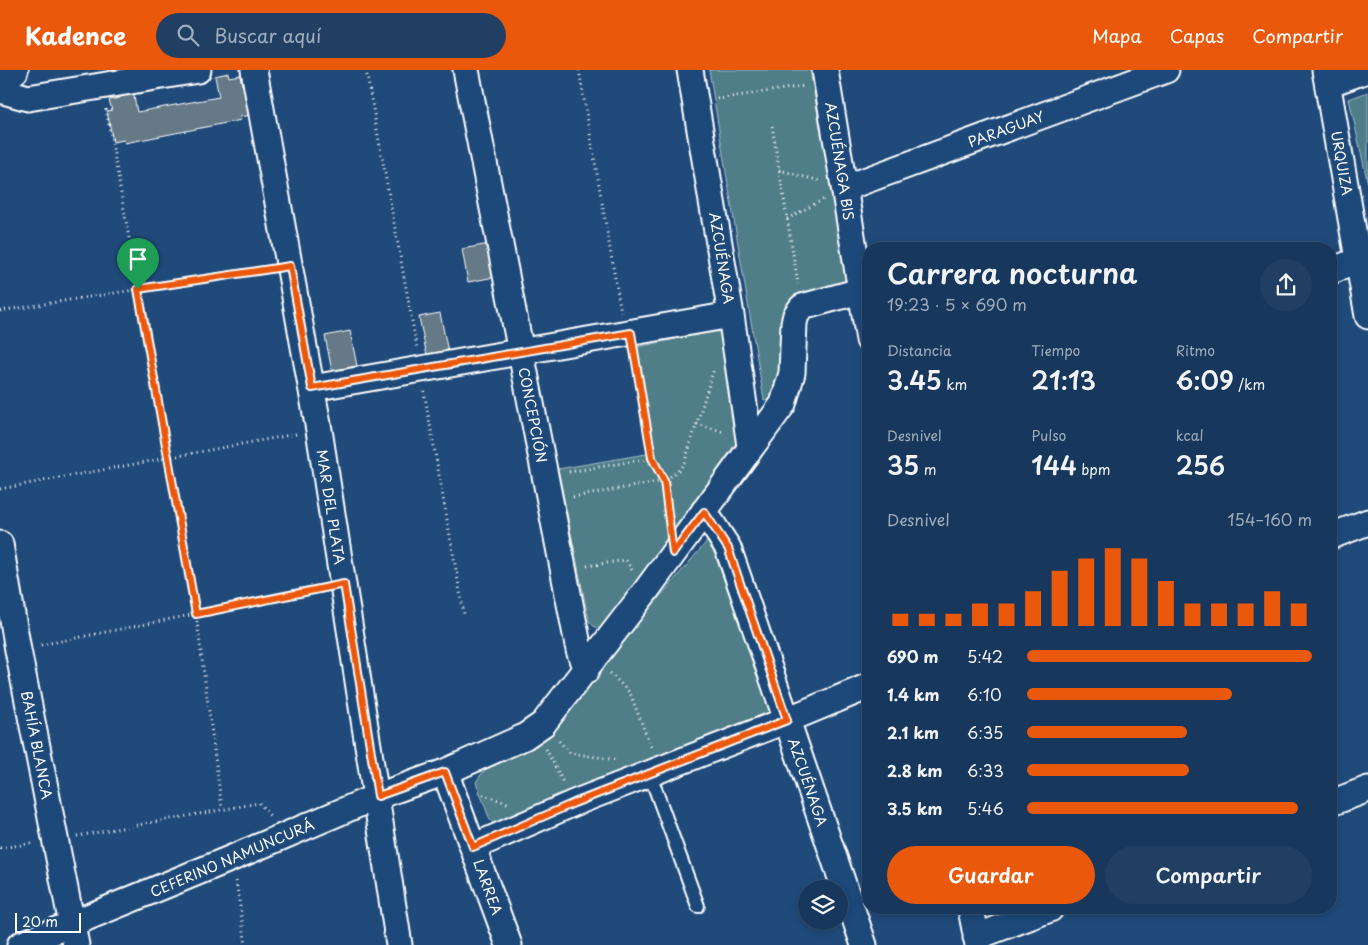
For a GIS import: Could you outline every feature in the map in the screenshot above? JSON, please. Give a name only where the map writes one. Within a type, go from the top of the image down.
[{"type":"main road","points":[[0,81],[14,70]]},
{"type":"street","points":[[0,90],[28,98],[198,70]]},
{"type":"street","name":"MAR DEL PLATA","points":[[254,70],[312,388],[378,796],[400,945]]},
{"type":"street","name":"CONCEPCIÓN","points":[[466,70],[579,650],[590,664]]},
{"type":"street","name":"AZCUÉNAGA","points":[[690,70],[731,315],[750,446]]},
{"type":"street","name":"PARAGUAY","points":[[845,188],[1166,70]]},
{"type":"street","points":[[1326,77],[1367,70]]},
{"type":"street","name":"AZCUÉNAGA BIS","points":[[826,76],[862,302]]},
{"type":"street","name":"URQUIZA","points":[[1326,77],[1360,260],[1368,316]]},
{"type":"street","points":[[1337,269],[1360,260]]},
{"type":"street","points":[[802,307],[860,291]]},
{"type":"street","name":"CEFERINO NAMUNCURÁ","points":[[20,945],[74,935],[232,858],[378,796],[445,772],[524,736],[543,724],[645,592],[750,446],[783,404],[792,373],[794,322],[796,315],[802,307]]},
{"type":"street","points":[[312,388],[731,315]]},
{"type":"street","name":"AZCUÉNAGA","points":[[704,512],[728,548],[864,945]]},
{"type":"street","points":[[1337,534],[1368,522]]},
{"type":"street","name":"BAHÍA BLANCA","points":[[0,544],[18,650],[74,935]]},
{"type":"street","points":[[473,847],[574,803],[646,761],[787,720],[862,689]]},
{"type":"street","name":"LARREA","points":[[445,772],[509,945]]},
{"type":"street","points":[[1337,801],[1368,789]]},
{"type":"street","points":[[972,914],[977,941],[1039,914]]},
{"type":"lane","points":[[646,761],[698,906]]},
{"type":"path","points":[[366,70],[464,614]]},
{"type":"path","points":[[579,70],[652,458],[664,481],[673,553]]},
{"type":"path","points":[[696,102],[826,76]]},
{"type":"path","points":[[102,86],[196,614],[222,809]]},
{"type":"path","points":[[772,126],[802,307]]},
{"type":"path","points":[[779,170],[845,188]]},
{"type":"path","points":[[787,218],[845,188]]},
{"type":"path","points":[[0,311],[290,266]]},
{"type":"path","points":[[550,501],[664,481],[680,469],[685,460],[716,361]]},
{"type":"path","points":[[0,489],[319,430]]},
{"type":"path","points":[[545,476],[652,458]]},
{"type":"path","points":[[564,570],[626,560],[645,592]]},
{"type":"path","points":[[18,650],[344,584]]},
{"type":"path","points":[[590,664],[630,693],[651,747],[646,761]]},
{"type":"path","points":[[564,785],[544,750],[556,739],[570,753],[620,760],[612,764]]},
{"type":"path","points":[[556,789],[572,782]]},
{"type":"path","points":[[472,791],[516,806]]},
{"type":"path","points":[[0,848],[56,840],[259,803],[275,821]]},
{"type":"path","points":[[232,858],[246,945]]},
{"type":"green space","points":[[709,70],[810,70],[848,284],[799,293],[789,305],[777,401],[764,400]]},
{"type":"green space","points":[[1368,92],[1368,184],[1349,99]]},
{"type":"green space","points":[[723,329],[737,441],[612,625],[605,628],[597,628],[589,621],[558,469],[652,453],[633,348]]},
{"type":"green space","points":[[709,539],[775,720],[495,825],[490,820],[476,782],[485,769],[543,734]]},
{"type":"building","points":[[228,73],[229,77],[240,75],[242,85],[245,84],[251,115],[240,117],[241,120],[125,143],[124,140],[113,142],[107,111],[112,110],[109,100],[120,98],[119,94],[133,91],[137,112],[219,97],[215,76]]},
{"type":"building","points":[[489,244],[495,277],[468,282],[462,249]]},
{"type":"building","points":[[440,313],[448,352],[427,356],[419,317]]},
{"type":"building","points":[[350,331],[357,366],[332,371],[325,336]]},
{"type":"route","points":[[290,266],[312,388],[631,333],[652,458],[664,481],[673,553],[704,512],[728,548],[787,720],[660,768],[473,847],[445,772],[378,796],[344,584],[196,614],[138,289],[290,266]]}]
